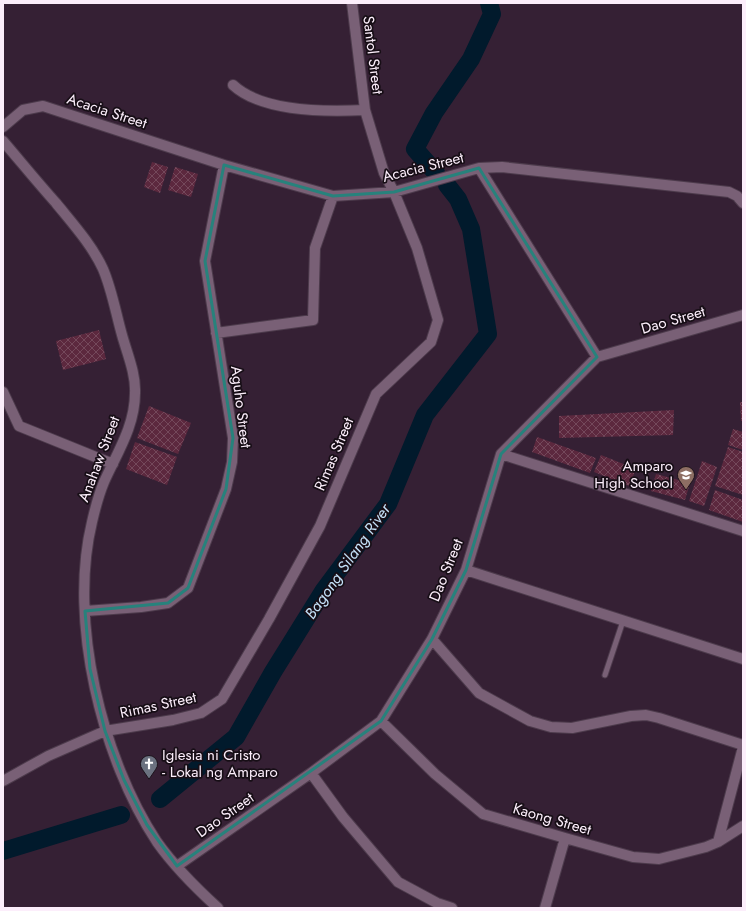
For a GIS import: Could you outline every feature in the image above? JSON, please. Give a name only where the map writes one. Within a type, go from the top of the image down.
[{"type":"street","name":"Santol Street","points":[[352,3],[365,110]]},
{"type":"street","points":[[233,85],[254,100],[280,106],[338,112],[365,110]]},
{"type":"street","name":"Acacia Street","points":[[3,127],[23,110],[43,106],[224,165],[333,196],[394,192],[479,168],[502,167],[729,192],[737,196],[743,203]]},
{"type":"street","name":"Rimas Street","points":[[3,781],[48,756],[105,731],[173,720],[201,713],[222,700],[320,526],[376,394],[431,342],[438,320],[417,248],[394,192],[384,173],[365,110]]},
{"type":"street","name":"Anahaw Street","points":[[3,141],[74,225],[103,269],[132,371],[136,392],[132,419],[103,484],[92,522],[84,560],[85,611],[90,668],[105,731],[124,780],[147,825],[177,866],[218,908]]},
{"type":"street","name":"Aguho Street","points":[[85,611],[141,607],[168,603],[188,588],[226,489],[232,462],[233,438],[205,261],[224,165]]},
{"type":"street","points":[[479,168],[597,357]]},
{"type":"street","points":[[216,333],[313,320],[315,248],[333,196]]},
{"type":"street","name":"Dao Street","points":[[177,866],[311,773],[381,721],[432,639],[466,570],[501,454],[597,357],[743,315]]},
{"type":"street","points":[[3,392],[19,426],[113,464]]},
{"type":"street","points":[[501,454],[743,531]]},
{"type":"street","points":[[466,570],[743,659]]},
{"type":"street","points":[[432,639],[479,693],[530,721],[551,727],[572,728],[631,716],[646,715],[743,746],[718,842]]},
{"type":"street","name":"Kaong Street","points":[[381,721],[435,774],[483,814],[565,838],[633,857],[659,859],[718,842],[743,826]]},
{"type":"street","points":[[311,773],[343,817],[398,882],[437,903],[452,908]]},
{"type":"street","points":[[545,908],[565,838]]},
{"type":"lane","points":[[604,675],[623,620]]},
{"type":"highlighted area","points":[[224,165],[333,196],[394,192],[479,168],[597,357],[501,454],[466,570],[432,639],[381,721],[177,866],[147,825],[124,780],[105,731],[90,669],[85,611],[168,603],[188,588],[226,489],[233,438],[205,261]]},
{"type":"building","points":[[152,162],[168,167],[160,193],[144,187]]},
{"type":"building","points":[[175,167],[198,174],[191,197],[168,190]]},
{"type":"building","points":[[99,330],[106,359],[63,370],[56,341]]},
{"type":"building","points":[[740,402],[743,402],[743,421],[741,421]]},
{"type":"building","points":[[149,406],[191,423],[178,454],[137,438]]},
{"type":"building","points":[[674,410],[673,435],[559,438],[559,416]]},
{"type":"building","points":[[733,429],[743,432],[743,450],[728,445]]},
{"type":"building","points":[[537,437],[596,458],[590,473],[532,452]]},
{"type":"building","points":[[135,442],[177,457],[167,485],[126,469]]},
{"type":"building","points":[[728,447],[743,452],[743,495],[715,486]]},
{"type":"building","points":[[601,455],[636,469],[629,486],[594,472]]},
{"type":"building","points":[[702,461],[717,467],[704,506],[689,501]]},
{"type":"building","points":[[656,474],[690,483],[685,500],[651,491]]},
{"type":"building","points":[[715,490],[743,500],[743,522],[709,510]]},
{"type":"waterway","name":"Bagong Silang River","points":[[436,173],[415,149],[434,113],[471,59],[492,14],[489,3]]},
{"type":"waterway","name":"Bagong Silang River","points":[[160,799],[236,737],[273,672],[324,590],[388,504],[425,415],[488,334],[471,229],[458,199],[447,185]]},
{"type":"waterway","name":"Bagong Silang River","points":[[3,851],[121,815]]},
{"type":"place","name":"Amparo High School","points":[[686,490]]},
{"type":"place","name":"Iglesia ni Cristo - Lokal ng Amparo","points":[[149,779]]}]
